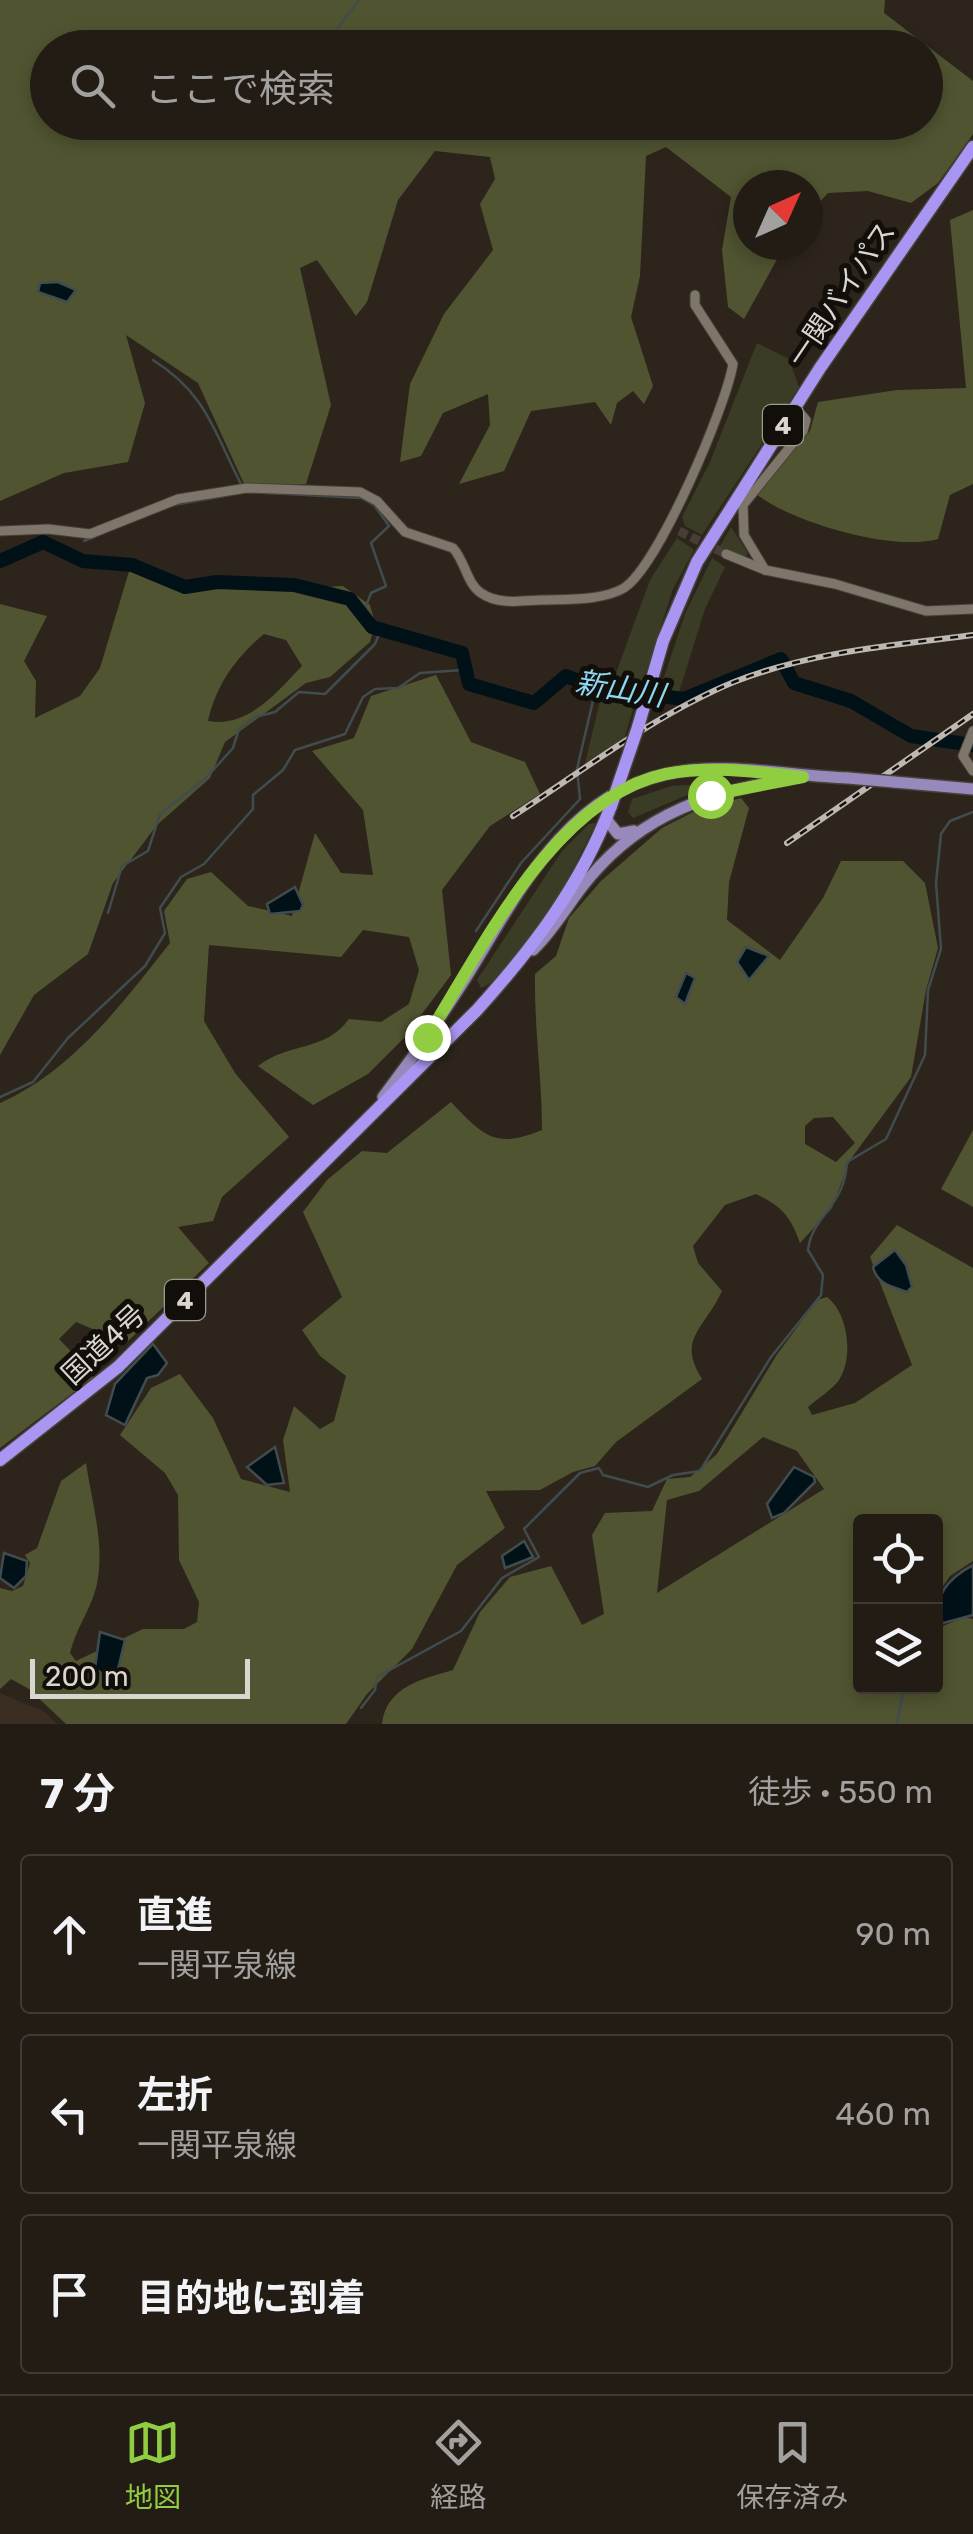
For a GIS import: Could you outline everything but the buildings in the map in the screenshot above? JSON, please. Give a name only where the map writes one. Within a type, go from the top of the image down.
[{"type":"highway","name":"一関バイパス","points":[[359,1128],[477,1010],[522,960],[563,903],[609,812],[663,641],[696,562],[795,407],[973,147]]},
{"type":"highway","name":"国道4号","points":[[0,1460],[118,1368],[359,1128]]},
{"type":"main road","points":[[359,1128],[462,984],[536,866],[595,806],[627,788],[669,773],[733,771],[973,788]]},
{"type":"main road","points":[[609,812],[618,834],[641,828],[710,795],[803,777]]},
{"type":"main road","points":[[522,960],[544,939],[592,874],[641,828]]},
{"type":"main road","points":[[462,984],[461,1002],[477,1010]]},
{"type":"street","points":[[0,531],[90,534],[178,499],[247,488],[360,492],[371,496],[405,532],[453,548],[474,588],[501,601],[616,592],[633,580],[665,526],[706,450],[706,436],[722,413],[733,364],[695,305],[696,295]]},
{"type":"street","points":[[765,570],[744,535],[743,505],[803,432],[806,420],[795,407]]},
{"type":"street","points":[[665,526],[679,531]]},
{"type":"street","points":[[726,554],[765,570],[836,584],[914,609],[973,609]]},
{"type":"street","points":[[973,731],[964,756],[973,771]]},
{"type":"shaded area","points":[[58,282],[76,290],[67,302],[38,292],[40,283]]},
{"type":"shaded area","points":[[295,887],[303,905],[300,911],[270,914],[267,904]]},
{"type":"shaded area","points":[[746,947],[769,956],[749,980],[737,962]]},
{"type":"shaded area","points":[[686,973],[695,978],[685,1004],[676,997]]},
{"type":"shaded area","points":[[895,1250],[906,1265],[912,1287],[907,1292],[881,1281],[873,1267]]},
{"type":"shaded area","points":[[153,1344],[167,1363],[158,1375],[147,1378],[125,1425],[106,1415],[115,1384]]},
{"type":"shaded area","points":[[275,1447],[284,1483],[267,1485],[247,1467]]},
{"type":"shaded area","points":[[794,1467],[814,1477],[815,1482],[784,1513],[772,1518],[767,1504]]},
{"type":"shaded area","points":[[524,1541],[533,1557],[505,1568],[502,1556]]},
{"type":"shaded area","points":[[4,1553],[27,1561],[26,1576],[14,1588],[0,1578]]},
{"type":"shaded area","points":[[973,1565],[973,1615],[943,1623],[943,1591]]},
{"type":"shaded area","points":[[100,1632],[125,1640],[118,1669],[107,1678],[95,1668]]},
{"type":"shaded area","points":[[0,1693],[45,1712],[57,1724],[0,1724]]},
{"type":"green space","points":[[0,0],[885,0],[884,13],[906,30],[30,30],[30,140],[943,140],[943,58],[973,81],[973,134],[938,183],[911,203],[868,191],[828,193],[823,198],[823,170],[733,170],[733,260],[777,260],[744,319],[728,307],[722,250],[731,197],[666,147],[646,156],[640,276],[631,317],[653,386],[644,404],[633,391],[617,403],[611,425],[595,402],[531,411],[504,471],[459,484],[490,425],[488,394],[443,413],[421,456],[400,462],[410,384],[444,314],[493,250],[480,204],[495,179],[490,157],[435,151],[398,200],[367,302],[356,316],[317,260],[300,268],[331,405],[306,484],[245,486],[198,383],[126,335],[145,403],[128,462],[64,473],[0,501]]},
{"type":"green space","points":[[973,210],[973,484],[950,495],[938,539],[895,541],[843,532],[792,514],[755,493],[810,431],[818,402],[897,390],[966,388],[950,220]]},
{"type":"green space","points":[[757,343],[789,359],[799,387],[702,535],[685,526],[682,517],[710,462]]},
{"type":"green space","points":[[731,527],[748,553],[745,558],[720,546]]},
{"type":"green space","points":[[677,538],[694,550],[673,589],[640,690],[612,684],[650,580]]},
{"type":"green space","points":[[712,558],[725,567],[705,609],[679,692],[660,689],[685,614]]},
{"type":"green space","points":[[130,568],[175,589],[216,579],[292,589],[343,586],[370,605],[375,623],[370,642],[330,677],[306,683],[225,742],[210,778],[157,825],[113,883],[88,954],[34,995],[0,1055],[0,604],[47,616],[24,661],[36,681],[35,718],[80,696],[100,668]],"holes":[[[264,634],[286,640],[302,666],[282,687],[248,714],[222,722],[208,721],[222,684],[245,652]]]},
{"type":"green space","points":[[436,675],[471,742],[525,762],[540,794],[490,826],[442,890],[451,975],[404,1038],[368,1074],[313,1105],[258,1066],[329,1037],[349,1019],[381,1022],[409,1004],[419,970],[409,937],[363,930],[341,957],[209,945],[204,1021],[235,1073],[289,1137],[222,1197],[213,1221],[178,1227],[209,1263],[126,1343],[76,1322],[59,1339],[95,1376],[0,1448],[0,1103],[73,1054],[133,989],[170,943],[164,911],[187,879],[211,872],[248,906],[292,916],[315,833],[341,873],[373,875],[363,810],[312,751],[354,738],[371,696]]},
{"type":"green space","points":[[601,697],[636,700],[624,739],[585,763]]},
{"type":"green space","points":[[716,783],[633,818],[628,812],[632,799],[671,786]]},
{"type":"green space","points":[[741,798],[749,808],[729,882],[727,920],[780,960],[823,898],[841,861],[903,861],[925,883],[938,948],[926,990],[911,1077],[850,1160],[832,1208],[800,1243],[784,1213],[756,1194],[725,1205],[693,1246],[698,1263],[722,1291],[692,1344],[702,1379],[616,1442],[595,1466],[573,1472],[540,1490],[486,1491],[505,1528],[457,1565],[412,1649],[367,1694],[346,1724],[66,1724],[29,1689],[11,1679],[0,1689],[0,1588],[12,1591],[23,1586],[30,1563],[25,1555],[37,1548],[61,1481],[86,1463],[97,1525],[99,1573],[70,1653],[76,1661],[143,1629],[184,1629],[197,1622],[199,1602],[179,1560],[178,1495],[165,1473],[120,1435],[151,1388],[180,1374],[213,1418],[241,1479],[290,1492],[283,1440],[294,1406],[320,1429],[334,1421],[346,1376],[320,1356],[302,1330],[342,1297],[303,1212],[327,1180],[362,1151],[387,1153],[451,1102],[490,1136],[512,1139],[542,1130],[535,974],[556,956],[569,918],[601,881],[662,828],[697,810]],"holes":[[[833,1117],[855,1143],[836,1162],[805,1144],[805,1126],[814,1118]]]},
{"type":"green space","points":[[596,823],[532,939],[516,960],[481,988],[477,980],[562,851],[589,824]]},
{"type":"green space","points":[[973,1130],[973,1207],[941,1189]]},
{"type":"green space","points":[[897,1225],[973,1268],[973,1561],[950,1576],[943,1586],[943,1514],[853,1514],[853,1694],[943,1694],[943,1626],[964,1617],[973,1619],[973,1724],[382,1724],[390,1701],[407,1686],[453,1670],[480,1612],[510,1577],[551,1566],[582,1625],[604,1614],[592,1535],[605,1513],[652,1511],[667,1479],[690,1477],[717,1454],[776,1356],[817,1300],[827,1297],[840,1313],[847,1348],[839,1380],[808,1407],[812,1415],[855,1403],[912,1365],[870,1257]],"holes":[[[763,1437],[797,1451],[824,1489],[657,1593],[667,1500],[699,1491]]]},
{"type":"waterway","points":[[336,30],[359,0]]},
{"type":"waterway","points":[[153,360],[186,386],[198,401],[242,486]]},
{"type":"waterway","points":[[247,492],[361,498],[374,505],[389,526],[371,543],[386,586],[371,593],[363,614]]},
{"type":"waterway","points":[[174,505],[230,495]]},
{"type":"waterway","points":[[84,541],[106,532]]},
{"type":"waterway","name":"新山川","points":[[0,561],[43,542],[83,561],[132,565],[185,587],[217,582],[294,585],[350,599],[372,627],[462,653],[469,684],[534,703],[566,676],[596,688],[684,699],[781,659],[794,683],[851,701],[911,736],[973,745]]},
{"type":"waterway","points":[[108,913],[122,866],[148,851],[160,814],[206,778],[233,748],[239,729],[255,717],[275,712],[299,692],[325,694],[375,644],[381,629]]},
{"type":"waterway","points":[[0,1097],[33,1082],[68,1038],[145,966],[165,933],[160,908],[181,877],[204,864],[253,809],[253,795],[283,770],[295,750],[345,734],[363,697],[375,689],[398,688],[420,673],[463,670]]},
{"type":"waterway","points":[[476,931],[521,863],[580,799],[577,769],[596,688]]},
{"type":"waterway","points":[[361,1708],[375,1690],[377,1677],[461,1631],[502,1578],[539,1557],[524,1529],[580,1473],[599,1468],[603,1475],[648,1487],[673,1475],[700,1471],[771,1357],[821,1295],[823,1275],[808,1250],[811,1238],[841,1190],[847,1162],[886,1139],[925,1055],[928,990],[941,949],[936,883],[941,834],[950,821],[973,812]]},
{"type":"waterway","points":[[897,1724],[903,1694]]},
{"type":"tunnel","points":[[679,531],[726,554]]},
{"type":"railway","points":[[513,816],[649,726],[734,682],[822,657],[973,635]]},
{"type":"railway","points":[[787,843],[973,714]]},
{"type":"route","points":[[427,1037],[536,866],[559,838],[595,806],[627,788],[669,773],[767,772],[803,777],[710,795]]}]
